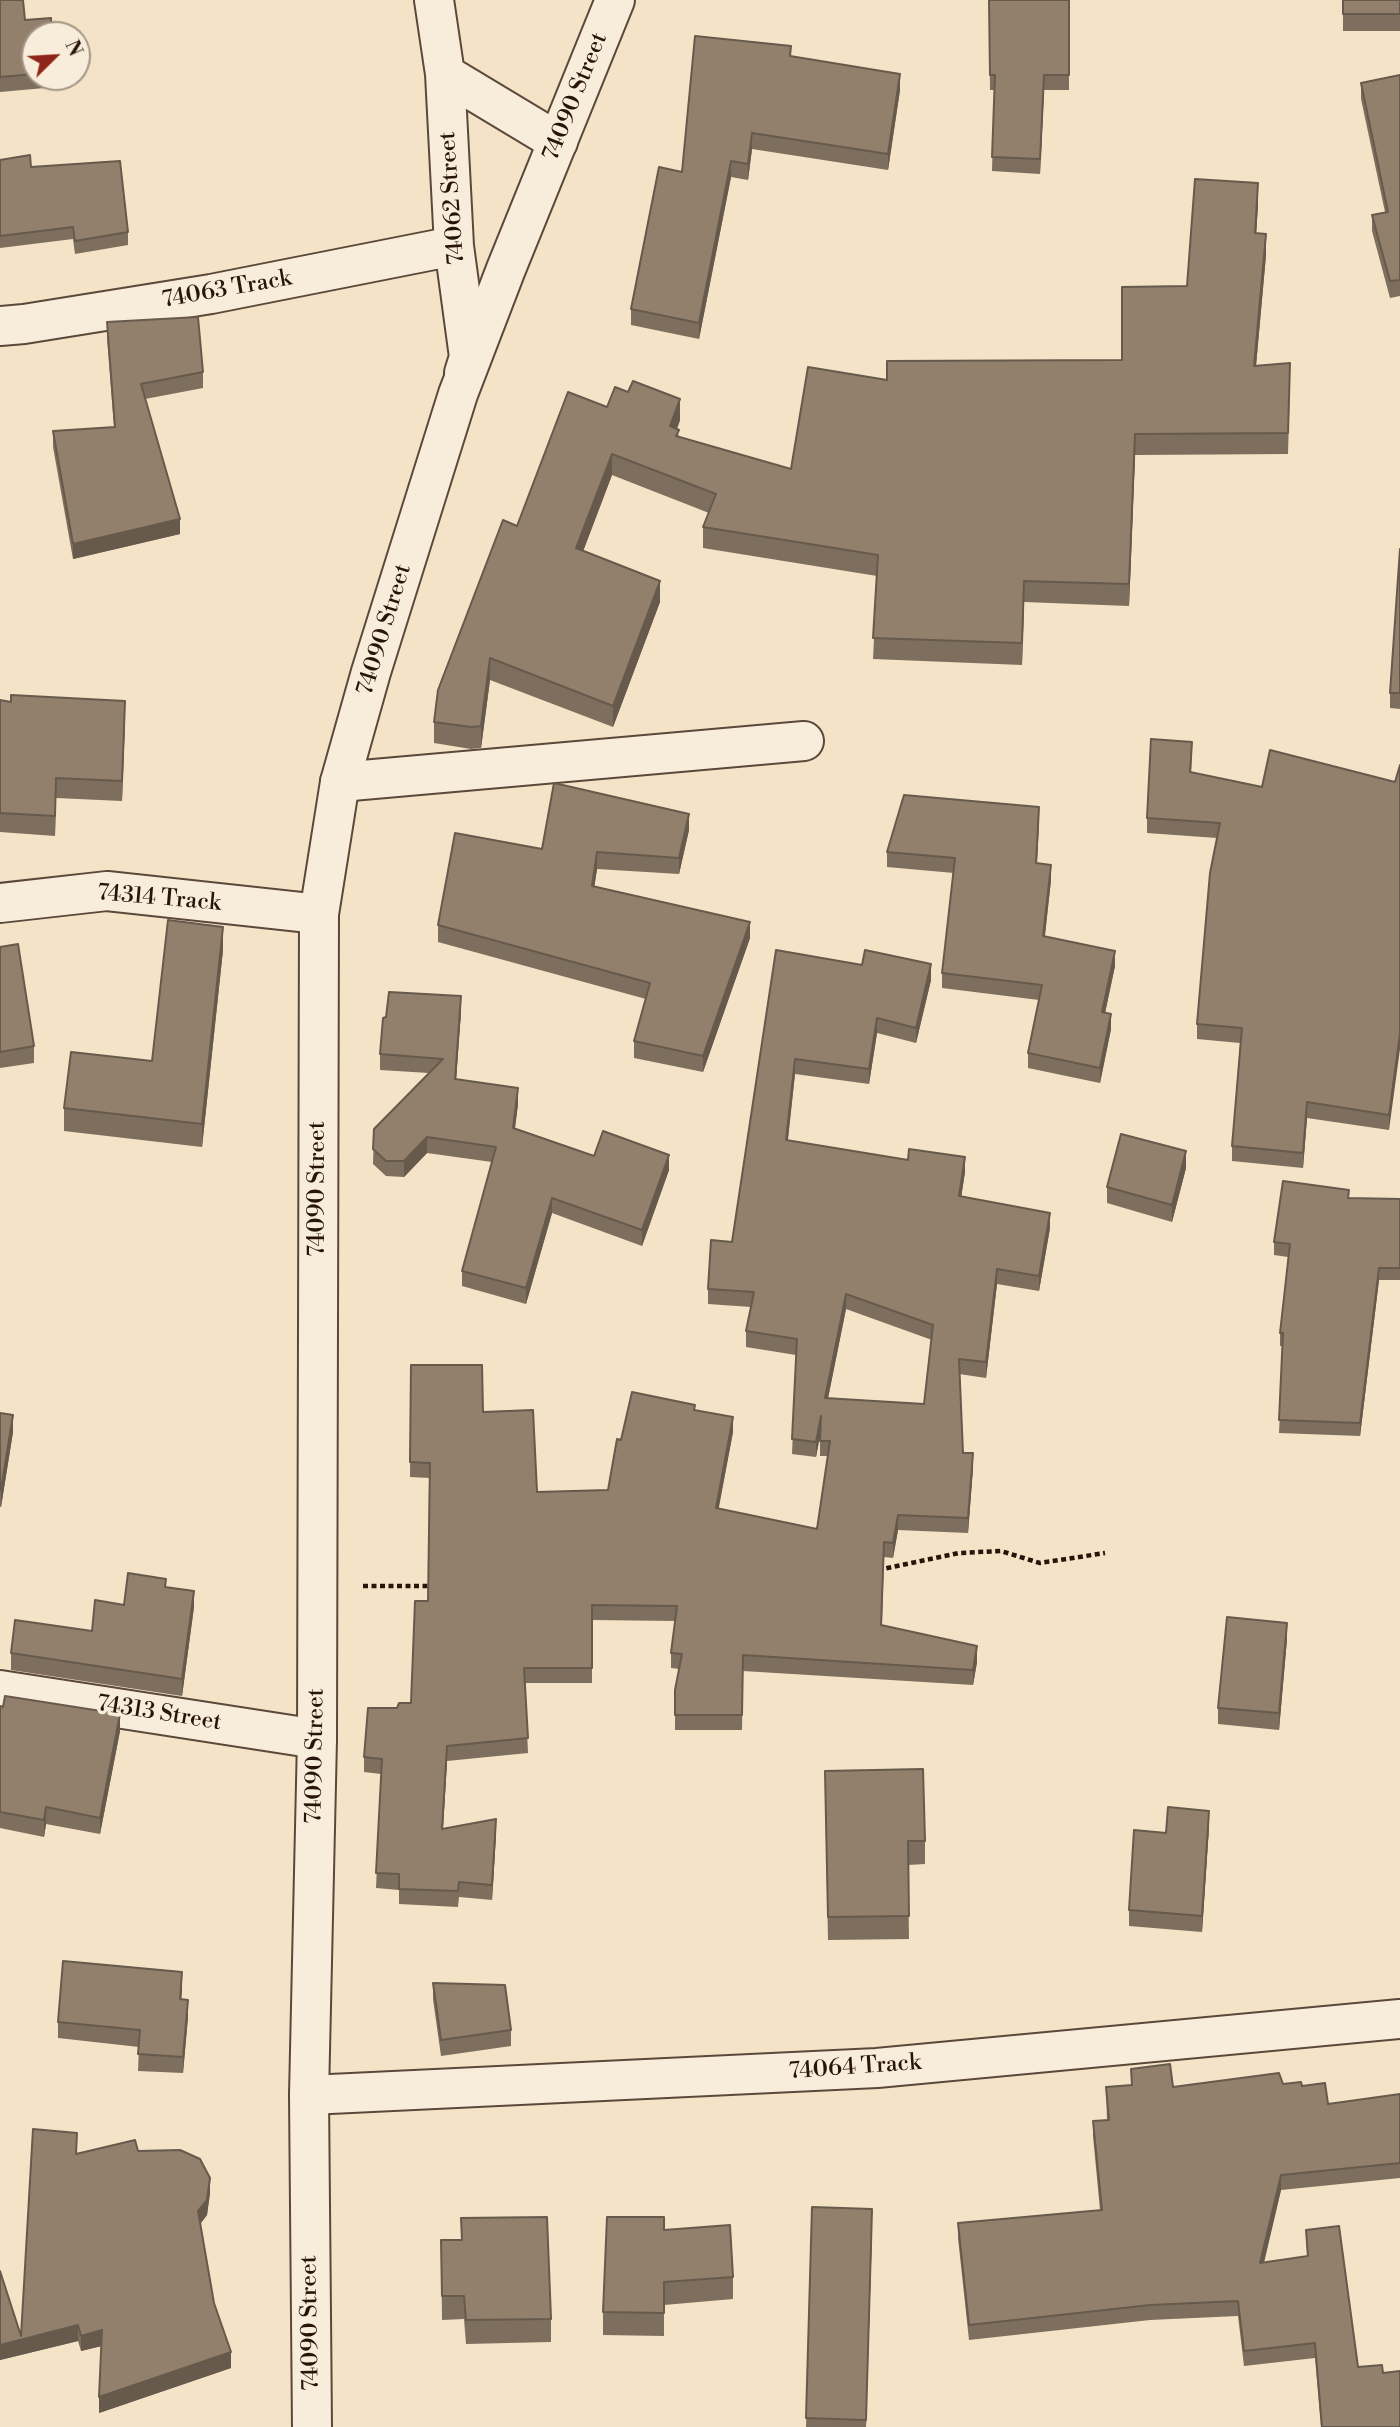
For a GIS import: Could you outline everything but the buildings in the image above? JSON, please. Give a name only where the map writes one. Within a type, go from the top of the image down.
[{"type":"street","name":"74062 Street","points":[[434,0],[445,74],[454,246],[469,357],[458,394]]},
{"type":"street","name":"74090 Street","points":[[313,2427],[309,2095],[317,1739],[319,914],[340,782],[371,672],[458,394],[615,0]]},
{"type":"street","points":[[445,74],[558,142]]},
{"type":"street","name":"74063 Track","points":[[0,326],[211,294],[454,246]]},
{"type":"street","points":[[340,782],[804,741]]},
{"type":"street","name":"74314 Track","points":[[0,903],[107,891],[319,914]]},
{"type":"street","name":"74313 Street","points":[[0,1690],[317,1739]]},
{"type":"street","name":"74064 Track","points":[[309,2095],[877,2068],[1400,2020]]},
{"type":"path","points":[[877,1570],[959,1553],[1001,1551],[1040,1563],[1105,1553]]},
{"type":"path","points":[[317,1587],[440,1586]]}]
